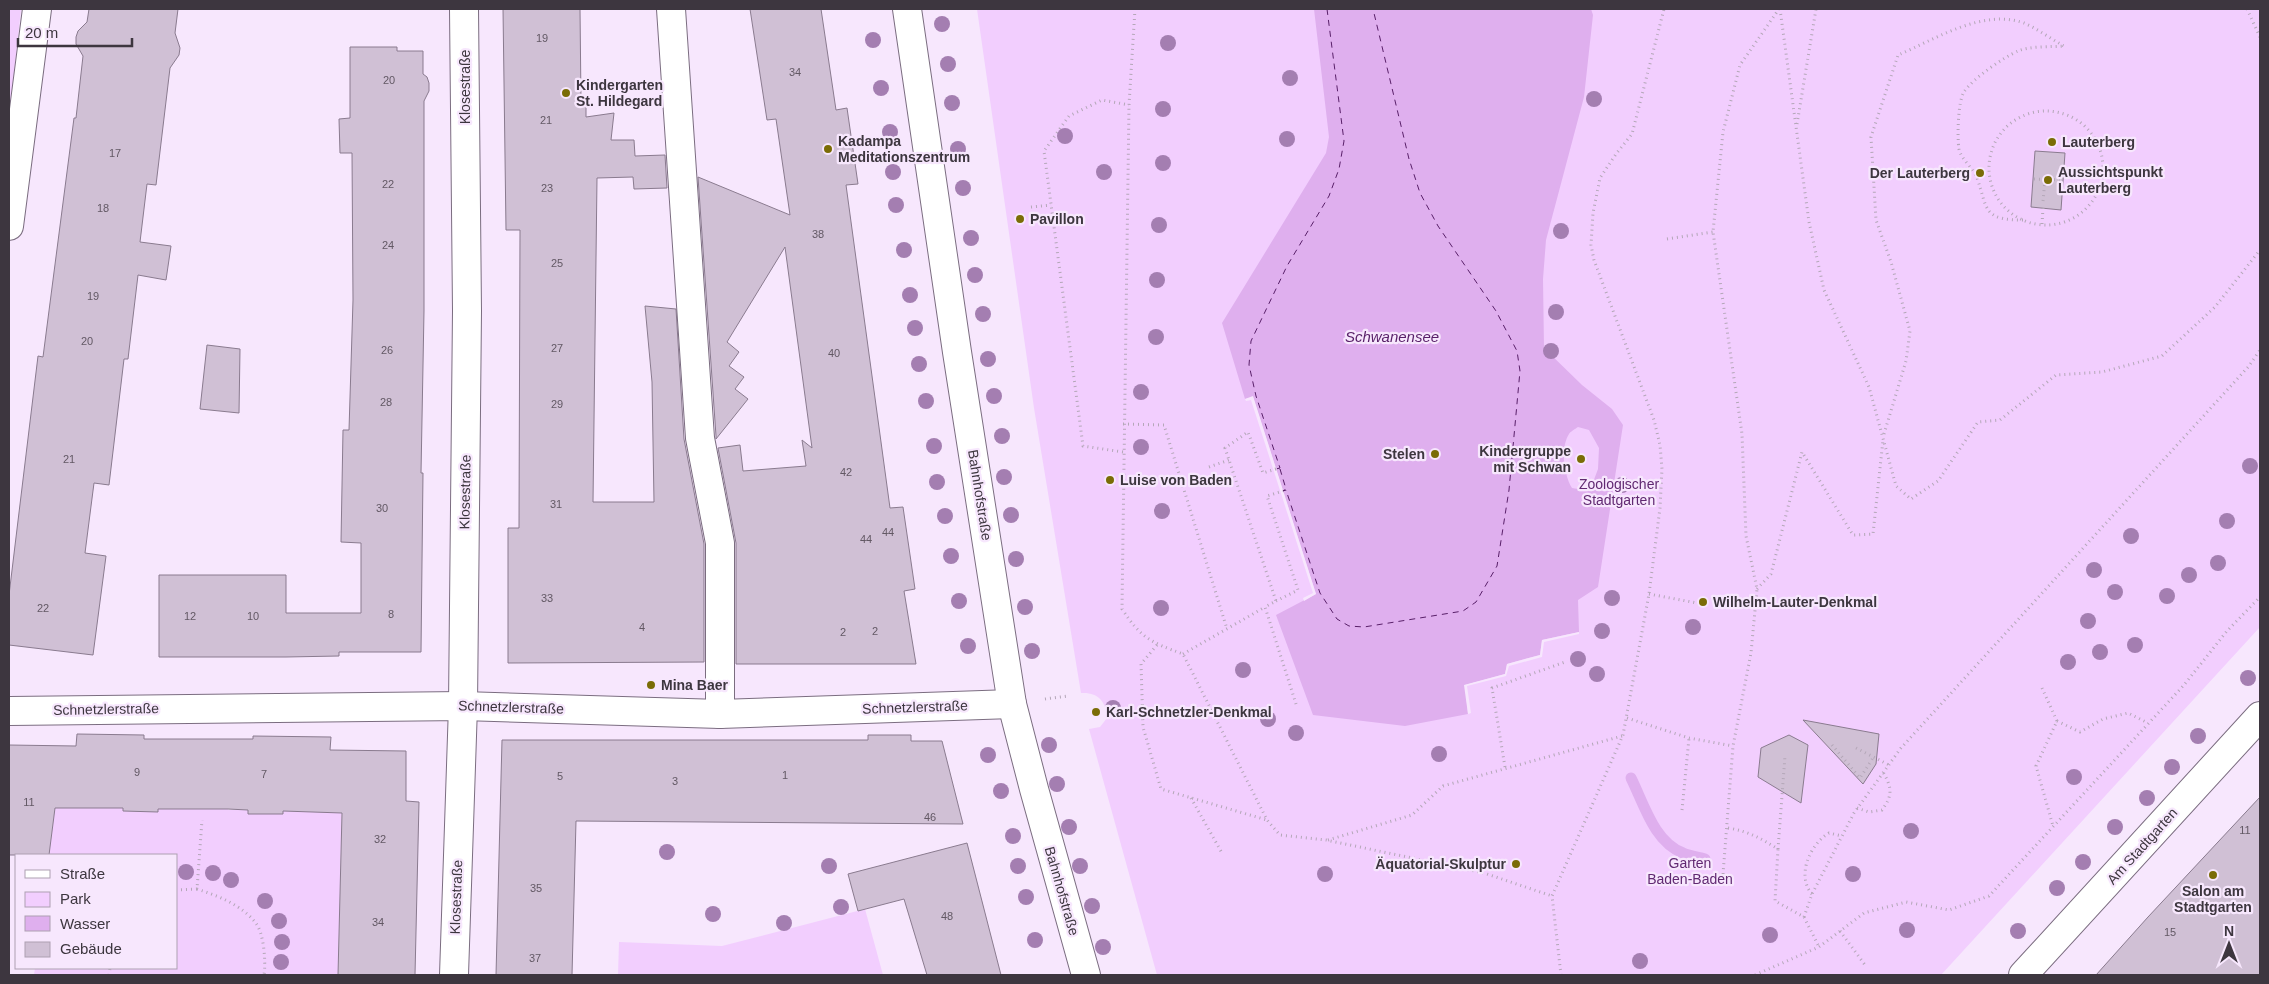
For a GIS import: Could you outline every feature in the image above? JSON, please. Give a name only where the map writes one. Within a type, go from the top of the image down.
[{"type":"street","points":[[9,226],[37,9]]},
{"type":"street","name":"Klosestraße","points":[[454,975],[463,706],[467,311],[464,9]]},
{"type":"street","points":[[671,9],[700,438],[720,543],[720,714]]},
{"type":"street","name":"Bahnhofstraße","points":[[907,9],[1012,704],[1086,975]]},
{"type":"street","name":"Schnetzlerstraße","points":[[9,710],[463,706],[720,714],[1012,704]]},
{"type":"street","name":"Am Stadtgarten","points":[[2023,975],[2260,716]]},
{"type":"path","points":[[1135,9],[1129,105],[1123,424],[1122,609],[1136,630],[1157,645],[1183,654],[1267,820],[1280,835],[1326,840],[1484,873],[1552,896]]},
{"type":"path","points":[[1561,975],[1552,896],[1623,735],[1649,594],[1660,508],[1662,469],[1660,444],[1642,386],[1594,260],[1590,244],[1600,178],[1632,134],[1664,9]]},
{"type":"path","points":[[1779,9],[1809,222],[1824,290],[1869,387],[1884,436],[1896,486],[1911,499],[1938,481],[1978,422],[2000,420],[2056,375],[2102,372],[2162,356],[2215,307],[2260,250]]},
{"type":"path","points":[[1723,874],[1733,746],[1751,653],[1757,589],[1746,536],[1742,434],[1713,232],[1723,132],[1740,66],[1779,9]]},
{"type":"path","points":[[1796,129],[1816,9]]},
{"type":"path","points":[[2247,9],[2260,37]]},
{"type":"path","points":[[1757,589],[1772,574],[1802,452],[1852,535],[1873,534],[1884,436],[1906,361],[1910,331],[1891,262],[1876,220],[1871,136],[1898,55],[1968,25],[1995,19],[2023,23],[2064,46],[2019,50],[1979,76],[1963,93],[1959,121],[1959,150],[1976,177],[1982,199],[1988,210],[1997,218],[2024,220],[2042,224],[2062,222],[2079,215],[2092,203],[2100,186],[2103,167],[2100,149],[2091,132],[2077,119],[2060,112],[2041,111],[2023,116],[2007,126],[1992,150],[1990,178],[1996,196],[2008,210],[2024,220]]},
{"type":"path","points":[[1123,452],[1083,446],[1044,150],[1069,116],[1102,100],[1129,105]]},
{"type":"path","points":[[2034,179],[2062,180]]},
{"type":"path","points":[[2044,201],[2045,180]]},
{"type":"path","points":[[1031,207],[1051,204]]},
{"type":"path","points":[[2042,224],[2043,208]]},
{"type":"path","points":[[1667,239],[1713,232]]},
{"type":"path","points":[[1804,917],[1812,894],[1857,808],[1901,748],[2076,554],[2250,366],[2260,350]]},
{"type":"path","points":[[1123,424],[1164,425],[1228,629]]},
{"type":"path","points":[[1276,469],[1262,473],[1248,432],[1225,448],[1276,601]]},
{"type":"path","points":[[1209,467],[1229,460]]},
{"type":"path","points":[[1183,654],[1298,590],[1267,496],[1283,491]]},
{"type":"path","points":[[1649,594],[1697,603]]},
{"type":"path","points":[[1755,975],[1819,948],[1864,913],[1906,902],[1949,910],[1989,896],[2184,685],[2227,631],[2260,597]]},
{"type":"path","points":[[1265,607],[1297,707]]},
{"type":"path","points":[[1157,645],[1141,664],[1143,727],[1161,789],[1267,820]]},
{"type":"path","points":[[1505,767],[1492,688],[1566,662]]},
{"type":"path","points":[[2042,688],[2057,721],[2080,732],[2103,719],[2128,712],[2148,723]]},
{"type":"path","points":[[1627,718],[1689,738],[1733,746]]},
{"type":"path","points":[[2053,827],[2036,766],[2057,721]]},
{"type":"path","points":[[1326,840],[1412,815],[1443,786],[1623,735]]},
{"type":"path","points":[[1682,810],[1689,738]]},
{"type":"path","points":[[1832,745],[1860,778],[1873,758]]},
{"type":"path","points":[[1856,748],[1889,765]]},
{"type":"path","points":[[1785,756],[1775,901],[1804,917],[1819,948]]},
{"type":"path","points":[[1857,808],[1869,812],[1882,810],[1890,799],[1890,784],[1884,772]]},
{"type":"path","points":[[1190,797],[1222,853]]},
{"type":"path","points":[[197,889],[202,820]]},
{"type":"path","points":[[1728,828],[1742,830],[1757,836],[1778,849]]},
{"type":"path","points":[[1812,894],[1806,887],[1805,876],[1815,845],[1829,833],[1842,836]]},
{"type":"path","points":[[178,890],[197,889],[226,899],[256,923],[266,959],[264,975]]},
{"type":"path","points":[[1840,931],[1866,965]]},
{"type":"green space","points":[[9,9],[21,9],[9,119]]},
{"type":"green space","name":"Zoologischer Stadtgarten","points":[[977,9],[2260,9],[2260,627],[1941,975],[1157,975],[1089,729],[1100,727],[1107,718],[1105,707],[1103,702],[1096,696],[1081,693],[1034,408]]},
{"type":"green space","points":[[342,799],[338,975],[34,975],[35,969],[178,969],[178,854],[49,854],[55,808],[123,808],[158,812],[158,809],[228,806],[228,810],[248,810],[248,814],[282,814],[283,811]]},
{"type":"green space","points":[[865,909],[883,975],[618,975],[619,942],[722,946]]},
{"type":"water","name":"Schwanensee","points":[[1314,9],[1591,9],[1593,15],[1584,97],[1546,240],[1543,279],[1544,348],[1582,385],[1612,409],[1623,425],[1598,587],[1578,600],[1579,632],[1542,640],[1540,655],[1507,664],[1505,674],[1465,685],[1468,714],[1405,726],[1313,715],[1276,615],[1316,594],[1253,397],[1245,399],[1222,323],[1326,153],[1329,137]],"holes":[[[1578,427],[1589,430],[1599,448],[1598,469],[1592,485],[1584,490],[1572,488],[1564,461],[1566,440],[1570,433]]]},
{"type":"pier","points":[[1253,396],[1316,594],[1304,601],[1303,598],[1313,593],[1251,400],[1246,401],[1245,399]]},
{"type":"pier","points":[[1579,632],[1579,634],[1544,642],[1542,657],[1509,666],[1506,676],[1467,686],[1471,713],[1468,714],[1464,685],[1505,674],[1507,664],[1540,655],[1542,640]]},
{"type":"building","points":[[89,9],[178,9],[175,33],[180,48],[179,55],[170,68],[156,185],[147,184],[140,242],[171,246],[166,280],[138,275],[128,359],[124,359],[109,485],[94,483],[85,553],[106,556],[93,655],[9,645],[9,595],[38,356],[43,357],[83,56],[76,44],[76,37],[78,31],[87,22]]},
{"type":"building","points":[[503,9],[580,9],[581,102],[586,102],[586,117],[614,113],[611,140],[634,140],[635,156],[665,155],[667,188],[634,189],[633,177],[597,178],[593,502],[654,502],[652,382],[645,306],[676,309],[684,439],[704,544],[704,662],[508,663],[508,528],[519,528],[520,230],[506,230]]},
{"type":"building","points":[[750,9],[821,9],[836,110],[847,108],[858,184],[846,185],[890,508],[903,507],[915,589],[904,591],[916,664],[736,664],[736,543],[718,448],[740,445],[743,471],[806,466],[802,440],[812,448],[785,247],[727,342],[739,352],[729,366],[744,377],[735,389],[748,399],[716,439],[698,177],[790,215],[776,119],[767,120]]},
{"type":"building","points":[[350,47],[397,47],[397,51],[423,51],[423,74],[427,77],[429,83],[429,91],[424,101],[421,652],[339,652],[339,656],[159,657],[159,575],[286,575],[286,613],[361,613],[361,543],[341,542],[343,430],[349,430],[353,300],[352,153],[340,153],[339,119],[350,118]]},
{"type":"building","name":"Aussichtspunkt Lauterberg","points":[[2035,151],[2065,153],[2061,210],[2031,207]]},
{"type":"building","points":[[207,345],[240,349],[239,413],[200,409]]},
{"type":"building","points":[[1803,720],[1879,734],[1876,764],[1863,784]]},
{"type":"building","points":[[77,734],[144,735],[144,739],[253,739],[253,736],[331,737],[330,750],[406,751],[406,801],[419,802],[415,975],[338,975],[342,813],[283,811],[283,814],[248,814],[248,810],[228,809],[158,809],[158,812],[123,811],[123,808],[55,808],[49,854],[9,855],[9,745],[76,746]]},
{"type":"building","points":[[868,735],[911,735],[911,741],[942,741],[963,824],[576,821],[572,975],[496,975],[502,740],[868,740]]},
{"type":"building","points":[[1789,735],[1808,745],[1801,803],[1758,777],[1761,748]]},
{"type":"building","points":[[2260,797],[2260,975],[2096,975],[2148,917]]},
{"type":"building","points":[[967,843],[1001,975],[927,975],[904,899],[858,911],[848,874]]},
{"type":"waterway","points":[[1631,778],[1651,821],[1664,840],[1673,848],[1683,853],[1705,859]]},
{"type":"ferry route","points":[[1327,9],[1344,141],[1339,169],[1329,196],[1287,266],[1251,341],[1249,365],[1256,396],[1280,468],[1276,469],[1280,469],[1286,489],[1283,491],[1286,490],[1320,593],[1337,619],[1349,626],[1364,627],[1463,611],[1476,602],[1497,566],[1509,490],[1520,371],[1517,351],[1496,311],[1438,226],[1420,193],[1409,159],[1373,9]]},
{"type":"place","name":"Kindergarten St. Hildegard","points":[[566,93]]},
{"type":"place","name":"Lauterberg","points":[[2052,142]]},
{"type":"place","name":"Kadampa Meditationszentrum","points":[[828,149]]},
{"type":"place","name":"Der Lauterberg","points":[[1980,173]]},
{"type":"place","name":"Aussichtspunkt Lauterberg","points":[[2048,180]]},
{"type":"place","name":"Pavillon","points":[[1020,219]]},
{"type":"place","name":"Stelen","points":[[1435,454]]},
{"type":"place","name":"Kindergruppe mit Schwan","points":[[1581,459]]},
{"type":"place","name":"Luise von Baden","points":[[1110,480]]},
{"type":"place","name":"Wilhelm-Lauter-Denkmal","points":[[1703,602]]},
{"type":"place","name":"Mina Baer","points":[[651,685]]},
{"type":"place","name":"Karl-Schnetzler-Denkmal","points":[[1096,712]]},
{"type":"place","name":"Äquatorial-Skulptur","points":[[1516,864]]},
{"type":"place","name":"Salon am Stadtgarten","points":[[2213,875]]},
{"type":"park label","name":"Garten Baden-Baden","points":[[1690,872]]}]
